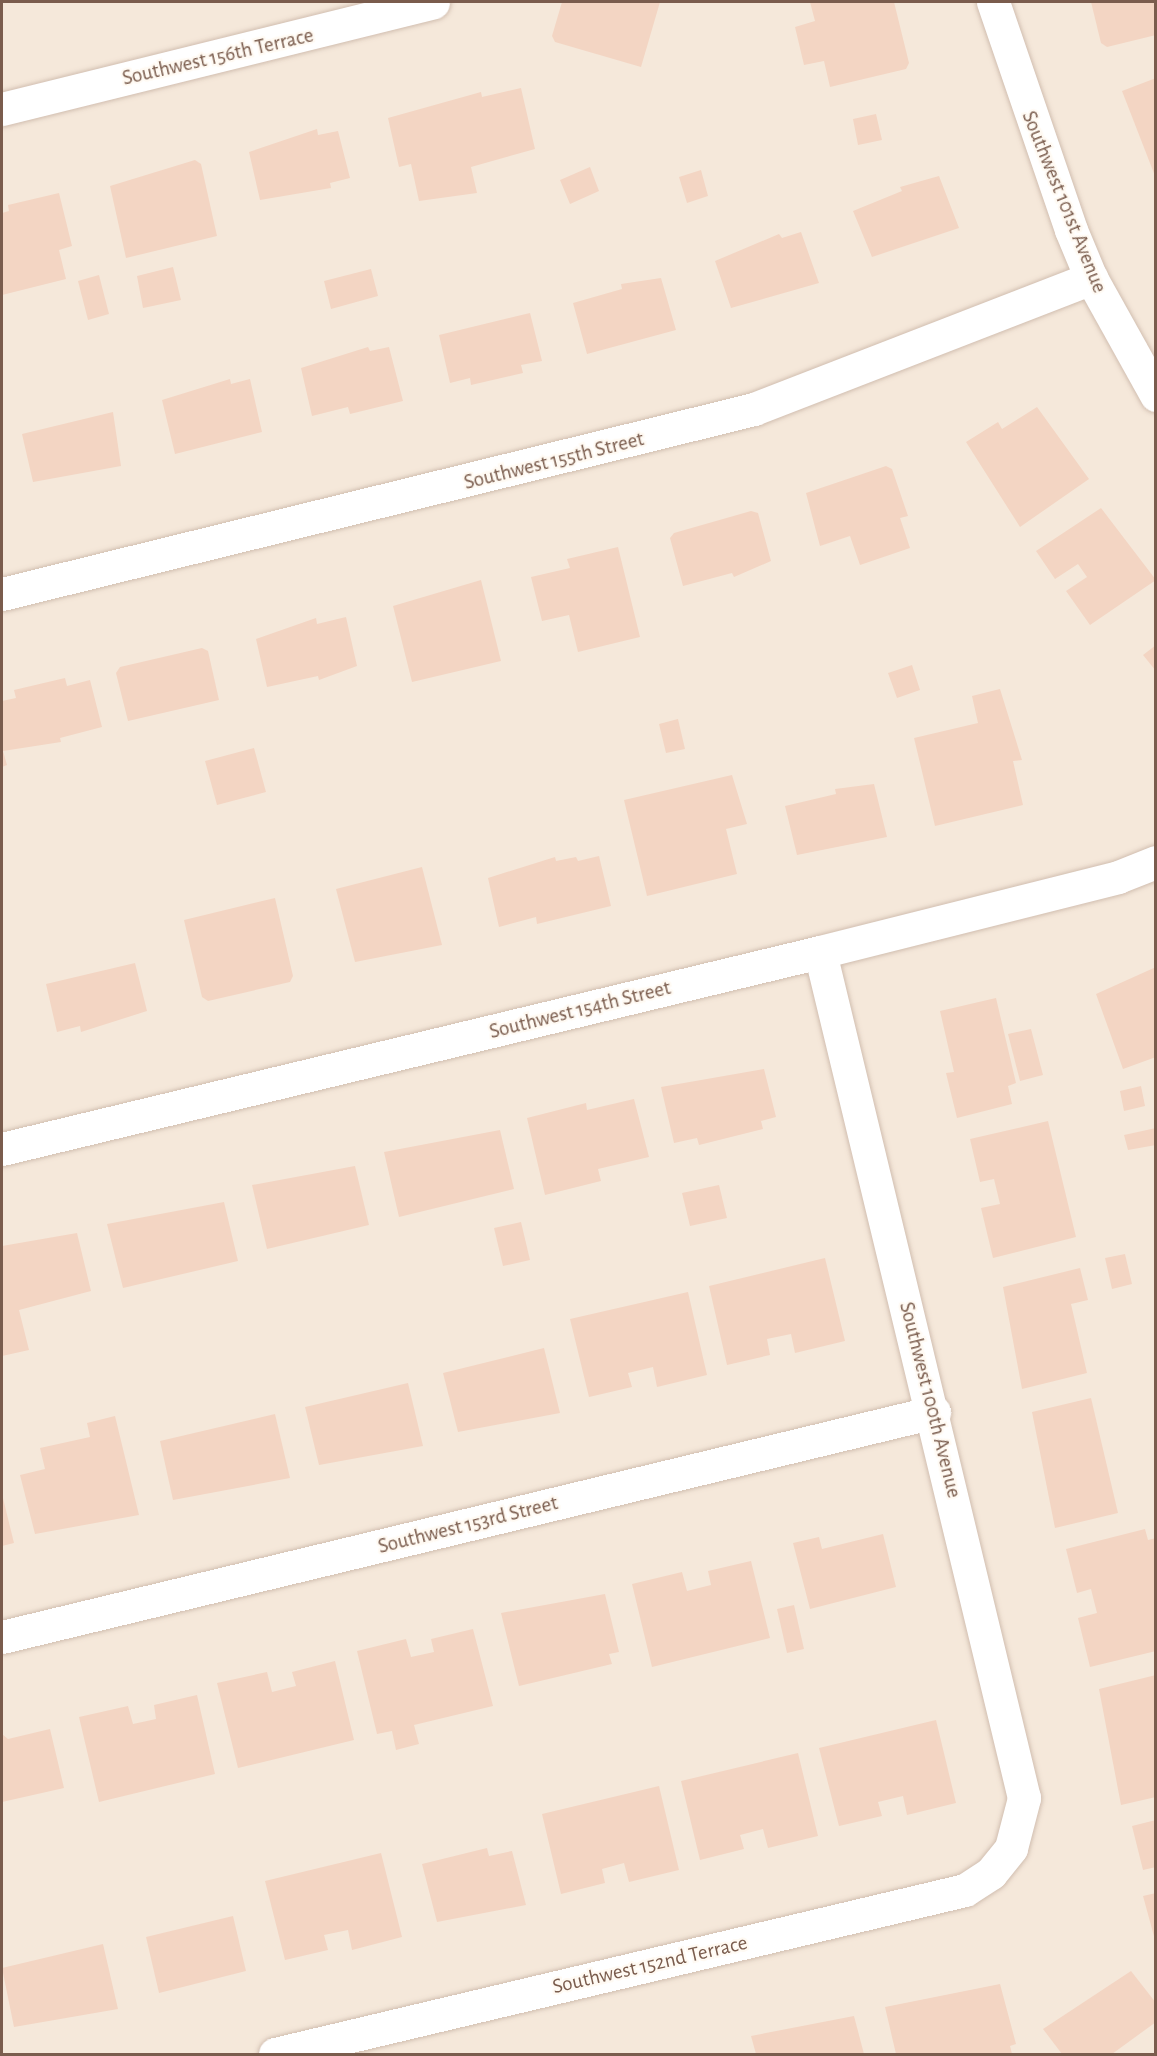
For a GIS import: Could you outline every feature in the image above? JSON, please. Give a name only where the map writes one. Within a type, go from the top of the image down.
[{"type":"street","name":"Southwest 156th Terrace","points":[[2,109],[433,2]]},
{"type":"street","name":"Southwest 101st Avenue","points":[[993,2],[1091,278],[1155,395]]},
{"type":"street","name":"Southwest 155th Street","points":[[2,594],[754,409],[1091,278]]},
{"type":"street","name":"Southwest 154th Street","points":[[2,1149],[820,952],[1118,877],[1155,862]]},
{"type":"street","name":"Southwest 100th Avenue","points":[[820,952],[934,1412],[1024,1798],[1011,1848]]},
{"type":"street","name":"Southwest 153rd Street","points":[[2,1637],[934,1412]]},
{"type":"street","name":"Southwest 152nd Terrace","points":[[275,2055],[965,1890],[991,1873],[1011,1848]]},
{"type":"shaded area","points":[[2,2],[1155,2],[1155,2054],[2,2054]]},
{"type":"building","points":[[562,2],[660,2],[641,67],[555,42],[552,36]]},
{"type":"building","points":[[810,2],[894,2],[909,63],[906,69],[830,87],[824,61],[804,65],[795,27],[815,21]]},
{"type":"building","points":[[1091,2],[1156,2],[1156,35],[1107,47],[1101,43]]},
{"type":"building","points":[[1156,78],[1156,176],[1155,176],[1122,91]]},
{"type":"building","points":[[521,88],[535,149],[471,167],[477,193],[419,201],[411,164],[399,167],[388,118],[481,92],[482,97]]},
{"type":"building","points":[[876,114],[882,140],[858,145],[853,119]]},
{"type":"building","points":[[317,129],[318,135],[338,131],[350,178],[330,183],[331,188],[260,200],[249,152]]},
{"type":"building","points":[[195,160],[201,164],[217,236],[126,258],[110,186]]},
{"type":"building","points":[[590,167],[599,191],[570,204],[560,180]]},
{"type":"building","points":[[701,170],[708,196],[687,203],[679,177]]},
{"type":"building","points":[[939,176],[959,228],[872,257],[853,211],[902,191],[900,187]]},
{"type":"building","points":[[59,193],[72,246],[59,250],[66,279],[2,295],[2,213],[9,211],[8,205]]},
{"type":"building","points":[[801,232],[819,283],[731,308],[715,261],[779,234],[782,238]]},
{"type":"building","points":[[173,267],[181,300],[143,308],[137,276]]},
{"type":"building","points":[[371,269],[378,296],[331,309],[324,281]]},
{"type":"building","points":[[99,275],[109,314],[88,320],[78,281]]},
{"type":"building","points":[[661,278],[676,330],[587,354],[573,303],[622,289],[621,284]]},
{"type":"building","points":[[530,313],[542,361],[521,365],[523,373],[471,385],[470,378],[450,383],[439,335]]},
{"type":"building","points":[[368,347],[370,351],[389,347],[403,401],[350,414],[348,407],[312,416],[301,368]]},
{"type":"building","points":[[230,379],[231,384],[250,379],[262,432],[175,454],[162,400]]},
{"type":"building","points":[[1037,407],[1089,479],[1020,527],[966,442],[998,422],[1002,429]]},
{"type":"building","points":[[113,412],[121,466],[33,482],[22,434]]},
{"type":"building","points":[[886,466],[892,469],[908,516],[900,518],[910,548],[860,565],[850,536],[820,546],[806,493]]},
{"type":"building","points":[[1101,508],[1156,580],[1090,625],[1066,591],[1087,577],[1078,564],[1055,579],[1036,551]]},
{"type":"building","points":[[751,511],[758,513],[771,561],[734,577],[732,573],[683,586],[670,538],[674,533]]},
{"type":"building","points":[[618,547],[640,637],[578,652],[569,615],[542,621],[531,577],[570,568],[567,559]]},
{"type":"building","points":[[481,580],[501,661],[412,682],[393,606]]},
{"type":"building","points":[[346,617],[357,666],[319,680],[318,676],[267,687],[256,639],[316,618],[317,624]]},
{"type":"building","points":[[1156,645],[1156,671],[1143,655]]},
{"type":"building","points":[[202,648],[208,651],[219,700],[128,721],[116,673],[120,667]]},
{"type":"building","points":[[912,665],[920,690],[897,698],[888,673]]},
{"type":"building","points":[[65,678],[67,686],[90,680],[102,727],[60,738],[61,742],[3,751],[7,765],[2,767],[2,701],[16,698],[14,690]]},
{"type":"building","points":[[1000,689],[1022,760],[1013,761],[1023,805],[935,826],[914,738],[978,723],[972,696]]},
{"type":"building","points":[[678,719],[685,749],[666,753],[659,724]]},
{"type":"building","points":[[254,748],[266,792],[217,805],[205,761]]},
{"type":"building","points":[[732,775],[747,824],[726,829],[737,874],[647,896],[624,800]]},
{"type":"building","points":[[874,784],[887,837],[797,855],[785,806],[836,794],[835,789]]},
{"type":"building","points":[[599,856],[611,906],[537,924],[536,917],[499,927],[488,878],[555,857],[556,861],[576,857],[578,861]]},
{"type":"building","points":[[422,867],[442,945],[355,962],[336,889]]},
{"type":"building","points":[[275,898],[293,976],[290,982],[208,1001],[202,997],[184,920]]},
{"type":"building","points":[[135,963],[147,1011],[81,1032],[80,1026],[57,1032],[46,984]]},
{"type":"building","points":[[1156,967],[1156,1057],[1123,1069],[1096,994]]},
{"type":"building","points":[[996,998],[1016,1083],[1008,1086],[1012,1104],[957,1118],[946,1073],[954,1072],[940,1011]]},
{"type":"building","points":[[1031,1029],[1043,1075],[1020,1081],[1008,1034]]},
{"type":"building","points":[[764,1069],[776,1117],[761,1121],[763,1129],[699,1145],[697,1138],[674,1143],[661,1087]]},
{"type":"building","points":[[1141,1086],[1145,1106],[1124,1111],[1120,1091]]},
{"type":"building","points":[[634,1099],[649,1157],[598,1169],[601,1181],[545,1195],[527,1118],[586,1103],[587,1110]]},
{"type":"building","points":[[1048,1121],[1076,1237],[993,1258],[981,1208],[1000,1204],[994,1179],[980,1182],[970,1139]]},
{"type":"building","points":[[1156,1128],[1156,1145],[1128,1150],[1124,1135]]},
{"type":"building","points":[[500,1130],[514,1189],[399,1217],[384,1152]]},
{"type":"building","points":[[355,1166],[369,1225],[267,1249],[252,1185]]},
{"type":"building","points":[[719,1185],[727,1218],[690,1226],[682,1193]]},
{"type":"building","points":[[224,1202],[238,1261],[123,1288],[107,1224]]},
{"type":"building","points":[[521,1222],[530,1260],[503,1266],[494,1228]]},
{"type":"building","points":[[77,1233],[91,1291],[19,1310],[29,1350],[2,1356],[2,1246]]},
{"type":"building","points":[[1125,1254],[1132,1284],[1112,1289],[1105,1258]]},
{"type":"building","points":[[825,1258],[845,1341],[795,1353],[791,1334],[767,1339],[770,1355],[727,1365],[709,1286]]},
{"type":"building","points":[[1080,1268],[1088,1300],[1071,1304],[1087,1373],[1022,1389],[1003,1287]]},
{"type":"building","points":[[688,1292],[707,1375],[657,1387],[653,1367],[628,1373],[632,1387],[589,1397],[570,1319]]},
{"type":"building","points":[[544,1348],[560,1413],[458,1432],[443,1373]]},
{"type":"building","points":[[408,1383],[423,1446],[319,1465],[305,1407]]},
{"type":"building","points":[[1091,1398],[1118,1513],[1055,1528],[1032,1412]]},
{"type":"building","points":[[275,1414],[290,1478],[173,1500],[160,1441]]},
{"type":"building","points":[[115,1416],[139,1515],[35,1534],[20,1475],[45,1469],[40,1448],[90,1437],[87,1423]]},
{"type":"building","points":[[2,1494],[14,1543],[2,1546]]},
{"type":"building","points":[[1145,1529],[1148,1540],[1156,1538],[1156,1651],[1090,1667],[1078,1618],[1097,1613],[1091,1589],[1077,1593],[1066,1549]]},
{"type":"building","points":[[883,1534],[896,1587],[810,1609],[793,1543],[819,1537],[822,1549]]},
{"type":"building","points":[[751,1561],[770,1638],[652,1667],[632,1584],[682,1572],[687,1591],[711,1585],[708,1571]]},
{"type":"building","points":[[605,1594],[619,1652],[609,1654],[612,1664],[519,1686],[501,1613]]},
{"type":"building","points":[[794,1605],[804,1649],[787,1653],[777,1609]]},
{"type":"building","points":[[473,1629],[493,1706],[414,1725],[419,1744],[396,1750],[392,1731],[377,1734],[357,1651],[406,1639],[411,1657],[434,1652],[431,1639]]},
{"type":"building","points":[[335,1661],[354,1740],[238,1768],[217,1683],[267,1672],[272,1692],[296,1686],[292,1672]]},
{"type":"building","points":[[1156,1675],[1156,1797],[1121,1805],[1099,1689]]},
{"type":"building","points":[[197,1695],[215,1774],[99,1802],[79,1717],[128,1706],[133,1724],[156,1719],[154,1705]]},
{"type":"building","points":[[936,1720],[956,1803],[907,1815],[903,1796],[878,1802],[882,1816],[839,1826],[819,1748]]},
{"type":"building","points":[[50,1729],[64,1788],[2,1802],[2,1734],[8,1739]]},
{"type":"building","points":[[798,1753],[818,1836],[768,1848],[763,1829],[740,1835],[744,1849],[700,1860],[681,1781]]},
{"type":"building","points":[[659,1786],[679,1870],[629,1882],[624,1863],[602,1869],[605,1883],[561,1894],[542,1814]]},
{"type":"building","points":[[1156,1820],[1156,1867],[1143,1870],[1132,1826]]},
{"type":"building","points":[[487,1848],[489,1856],[512,1851],[526,1905],[437,1922],[422,1864]]},
{"type":"building","points":[[381,1853],[402,1937],[352,1950],[348,1930],[324,1935],[328,1950],[285,1960],[265,1881]]},
{"type":"building","points":[[1156,1893],[1156,1940],[1155,1940],[1143,1896]]},
{"type":"building","points":[[233,1916],[246,1971],[159,1993],[146,1937]]},
{"type":"building","points":[[103,1944],[118,2009],[14,2027],[2,1968]]},
{"type":"building","points":[[1131,1971],[1156,2003],[1156,2022],[1112,2054],[1062,2054],[1043,2029]]},
{"type":"building","points":[[1000,1984],[1016,2044],[1010,2046],[1012,2054],[896,2054],[885,2007]]},
{"type":"building","points":[[854,2016],[864,2054],[756,2054],[751,2036]]}]
